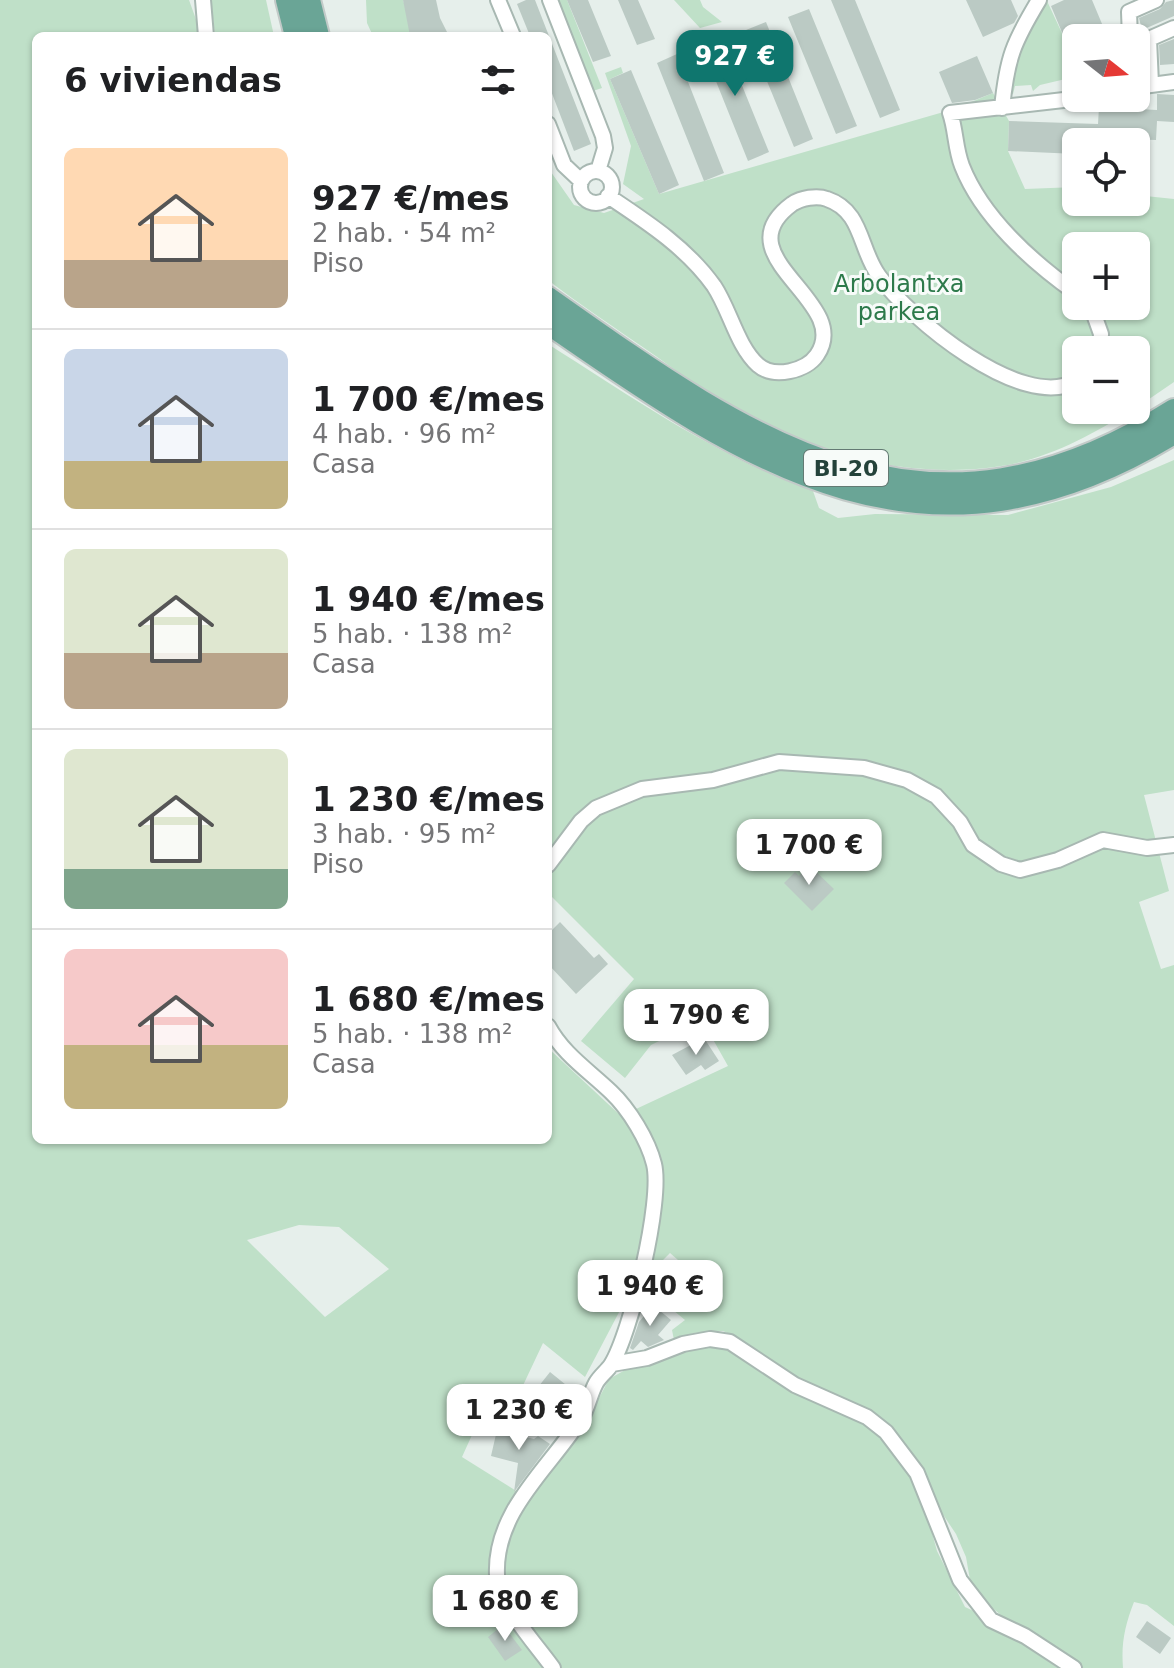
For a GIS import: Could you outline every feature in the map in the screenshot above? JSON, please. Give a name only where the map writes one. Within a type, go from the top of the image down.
[{"type":"main road","points":[[287,0],[295,32]]},
{"type":"main road","points":[[309,0],[317,32]]},
{"type":"main road","name":"BI-20","points":[[552,301],[706,405],[784,447],[827,464],[912,483],[979,484],[1042,470],[1097,451],[1174,410]]},
{"type":"main road","name":"BI-20","points":[[552,326],[671,406],[766,460],[815,480],[889,499],[958,504],[1031,494],[1113,465],[1174,433]]},
{"type":"street","points":[[203,0],[206,32]]},
{"type":"street","points":[[498,0],[511,32]]},
{"type":"street","points":[[550,0],[603,136],[605,148],[598,171]]},
{"type":"street","points":[[1002,108],[1006,65],[1019,33],[1039,0]]},
{"type":"street","points":[[1129,24],[1129,12],[1156,0]]},
{"type":"street","points":[[1150,39],[1174,28]]},
{"type":"street","points":[[1150,85],[1174,82]]},
{"type":"street","points":[[1062,100],[950,113],[954,125],[953,139],[963,171],[975,192],[1011,237],[1062,281]]},
{"type":"street","points":[[552,134],[564,165],[581,181]]},
{"type":"street","points":[[598,171],[610,181],[608,196],[599,202],[588,201],[581,192],[581,181],[588,173],[598,171]]},
{"type":"street","points":[[608,196],[650,224],[691,260],[714,286],[747,351],[759,366],[770,371],[798,370],[808,365],[823,341],[823,323],[818,311],[782,269],[772,248],[773,229],[780,215],[797,201],[825,198],[853,216],[869,261],[879,276],[898,301],[935,334],[976,362],[1029,383],[1062,384]]},
{"type":"street","points":[[552,860],[581,821],[596,808],[642,789],[713,780],[779,762],[864,768],[907,780],[936,796],[960,822],[973,845],[1001,864],[1020,870],[1058,860],[1103,840],[1147,848],[1174,845]]},
{"type":"street","points":[[552,1034],[580,1066],[613,1093],[639,1130],[655,1167],[655,1201],[648,1242],[630,1313],[612,1364],[596,1383],[583,1416],[514,1510],[498,1562],[497,1578],[513,1614],[553,1668]]},
{"type":"street","points":[[612,1364],[647,1358],[683,1344],[710,1339],[730,1342],[795,1385],[867,1417],[886,1432],[917,1473],[960,1580],[991,1620],[1025,1636],[1074,1668]]},
{"type":"green space","points":[[0,0],[189,0],[201,32],[32,32],[32,1144],[552,1144],[552,1052],[621,1116],[728,1066],[702,1020],[651,1045],[625,1078],[581,1041],[634,979],[552,897],[552,347],[710,444],[813,491],[819,508],[838,518],[875,514],[1008,515],[1111,487],[1174,460],[1174,790],[1144,795],[1169,891],[1139,902],[1161,969],[1174,965],[1174,1626],[1147,1605],[1134,1602],[1124,1634],[1123,1668],[1082,1668],[1002,1616],[984,1601],[970,1580],[966,1557],[956,1534],[932,1498],[917,1462],[888,1426],[800,1381],[723,1331],[694,1333],[674,1340],[672,1330],[685,1320],[661,1300],[686,1267],[670,1253],[657,1266],[641,1306],[627,1297],[585,1377],[543,1343],[510,1413],[486,1404],[462,1457],[529,1499],[587,1421],[609,1379],[627,1369],[653,1364],[698,1346],[718,1345],[855,1417],[888,1441],[907,1467],[924,1504],[937,1551],[965,1607],[978,1613],[991,1629],[1022,1644],[1058,1668],[0,1668]],"holes":[[[299,1225],[339,1227],[389,1269],[325,1317],[247,1240]]]},
{"type":"green space","points":[[211,0],[266,0],[273,32],[215,32]]},
{"type":"green space","points":[[366,0],[403,0],[413,32],[371,32],[367,23]]},
{"type":"green space","points":[[556,0],[567,0],[602,88],[593,91]]},
{"type":"green space","points":[[674,0],[700,0],[703,7],[722,22],[700,28]]},
{"type":"green space","points":[[1047,1],[1062,33],[1062,80],[1040,85],[1033,91],[1031,85],[1015,86],[1013,94],[1006,95],[1020,41]]},
{"type":"green space","name":"Arbolantxa parkea","points":[[621,67],[623,73],[610,79],[659,194],[954,109],[993,93],[1009,121],[1008,151],[1025,189],[1062,188],[1062,216],[1150,216],[1150,196],[1174,199],[1174,382],[1150,398],[1150,336],[1062,336],[1062,424],[1108,424],[1048,454],[1017,463],[946,470],[870,462],[796,441],[731,409],[552,283],[552,173],[574,205],[604,213],[644,199],[623,184],[631,146],[605,73]]},
{"type":"building","points":[[403,0],[436,0],[447,32],[409,32]]},
{"type":"building","points":[[535,0],[547,32],[528,32],[517,4]]},
{"type":"building","points":[[567,0],[588,0],[611,56],[593,62]]},
{"type":"building","points":[[618,0],[638,0],[655,39],[637,45]]},
{"type":"building","points":[[831,0],[855,0],[900,110],[880,118]]},
{"type":"building","points":[[966,0],[1011,0],[1018,16],[1014,23],[983,37]]},
{"type":"building","points":[[1064,0],[1092,0],[1102,24],[1062,24],[1062,32],[1051,6]]},
{"type":"building","points":[[1174,0],[1174,16],[1150,26],[1150,24],[1140,24],[1139,18],[1160,9],[1166,2]]},
{"type":"building","points":[[809,9],[857,126],[836,134],[788,17]]},
{"type":"building","points":[[766,22],[813,139],[794,147],[746,30]]},
{"type":"building","points":[[722,36],[769,152],[748,161],[701,44]]},
{"type":"building","points":[[1174,39],[1174,64],[1160,65],[1159,45]]},
{"type":"building","points":[[552,44],[591,144],[574,151],[552,93]]},
{"type":"building","points":[[677,54],[724,173],[704,181],[657,63]]},
{"type":"building","points":[[977,56],[993,93],[975,100],[952,103],[939,72]]},
{"type":"building","points":[[631,70],[679,185],[659,194],[610,79]]},
{"type":"building","points":[[1157,94],[1174,95],[1174,122],[1157,121],[1156,140],[1150,140],[1150,128],[1062,128],[1062,153],[1008,151],[1009,121],[1098,124],[1099,112],[1157,110]]},
{"type":"building","points":[[809,865],[834,889],[812,911],[784,883],[795,872],[799,876]]},
{"type":"building","points":[[560,922],[594,958],[599,954],[608,964],[576,994],[552,968],[552,930]]},
{"type":"building","points":[[704,1038],[719,1061],[705,1070],[701,1065],[686,1075],[672,1055]]},
{"type":"building","points":[[653,1305],[671,1320],[658,1335],[664,1340],[648,1347],[641,1341],[633,1350],[630,1348],[639,1322]]},
{"type":"building","points":[[550,1372],[576,1393],[558,1417],[531,1396]]},
{"type":"building","points":[[497,1430],[534,1439],[538,1436],[550,1444],[514,1492],[518,1463],[491,1456]]},
{"type":"building","points":[[1147,1621],[1171,1638],[1160,1654],[1136,1637]]},
{"type":"building","points":[[503,1625],[522,1650],[505,1661],[488,1637]]}]
